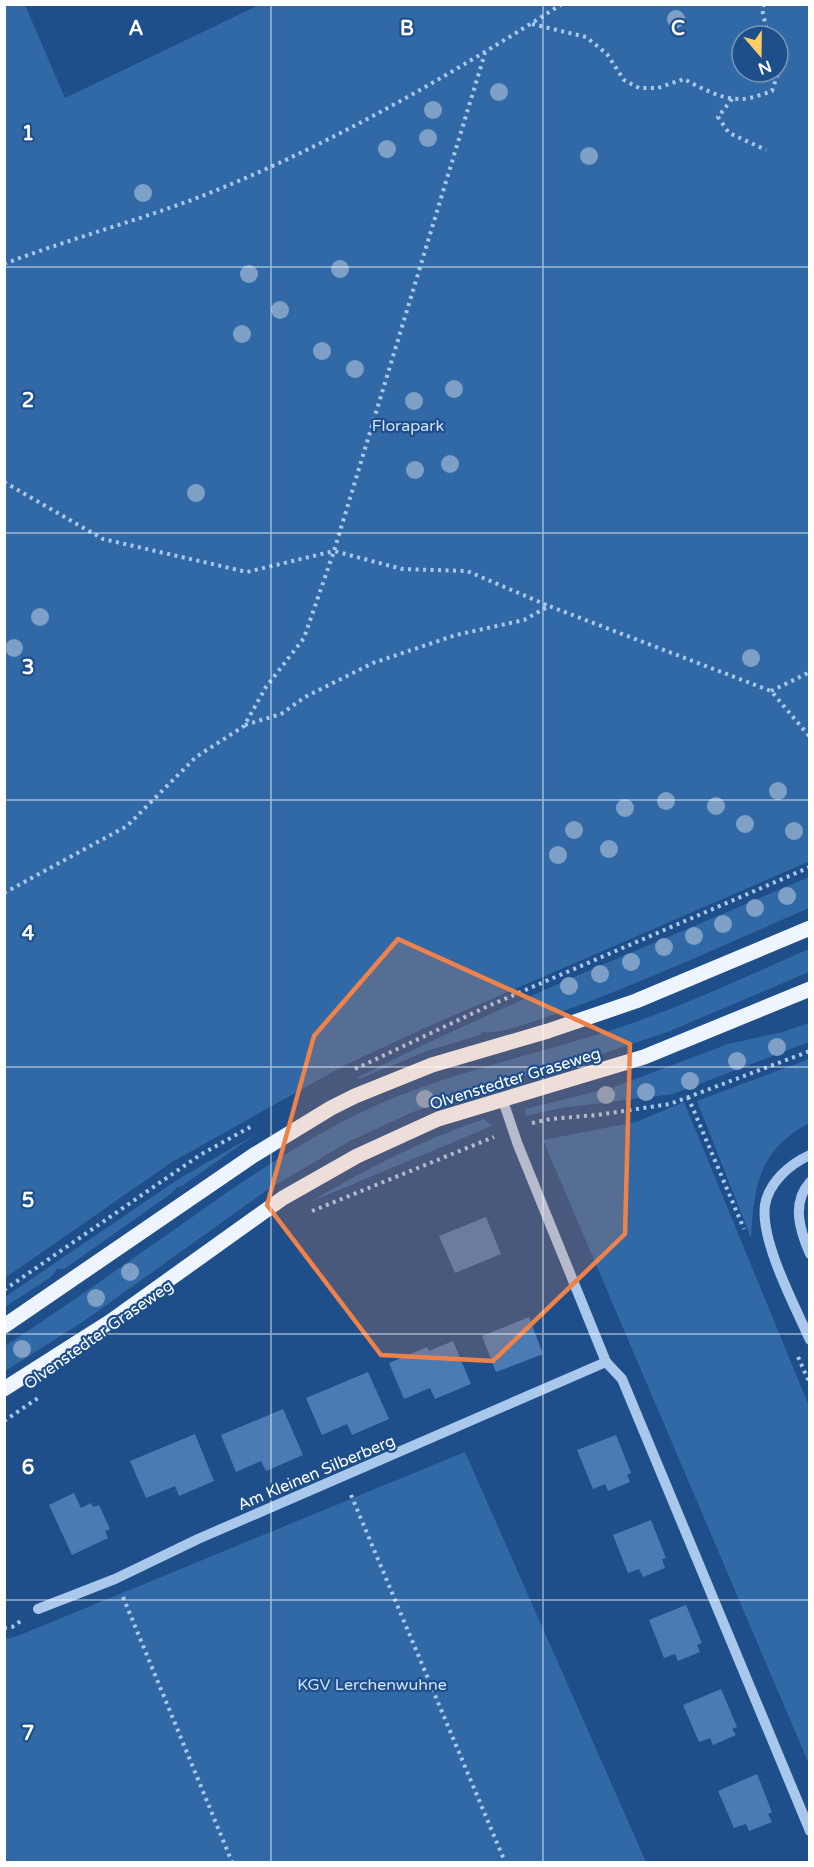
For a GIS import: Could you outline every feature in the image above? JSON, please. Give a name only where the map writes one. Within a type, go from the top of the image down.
[{"type":"main road","points":[[4,1326],[254,1155],[324,1112],[355,1096],[432,1065],[626,1005],[810,928]]},
{"type":"main road","name":"Olvenstedter Graseweg","points":[[4,1389],[102,1326],[258,1216],[357,1156],[418,1127],[458,1112],[644,1057],[810,989]]},
{"type":"street","points":[[502,1098],[518,1145],[606,1362],[622,1379],[810,1832]]},
{"type":"street","points":[[810,1155],[792,1165],[781,1175],[767,1197],[765,1218],[771,1247],[810,1340]]},
{"type":"street","points":[[810,1182],[802,1193],[799,1220],[800,1229],[810,1254]]},
{"type":"street","name":"Am Kleinen Silberberg","points":[[38,1610],[116,1579],[198,1539],[606,1362]]},
{"type":"path","points":[[4,264],[201,196],[294,156],[385,110],[485,53],[562,4]]},
{"type":"path","points":[[764,4],[762,9],[765,24]]},
{"type":"path","points":[[531,24],[586,37],[607,54],[624,80],[639,88],[658,87],[684,79],[703,89],[732,99],[746,99],[772,91],[774,84]]},
{"type":"path","points":[[244,726],[266,687],[304,638],[334,551],[485,53]]},
{"type":"path","points":[[732,99],[718,117],[729,133],[766,150]]},
{"type":"path","points":[[4,482],[104,539],[247,572],[334,551],[402,569],[467,571],[549,606],[771,691],[810,737]]},
{"type":"path","points":[[4,893],[127,826],[196,757],[244,726],[281,714],[305,697],[374,663],[456,635],[524,620],[549,606]]},
{"type":"path","points":[[771,691],[810,672]]},
{"type":"path","points":[[525,1126],[550,1119],[597,1115],[670,1104],[810,1051]]},
{"type":"path","points":[[305,1214],[501,1134]]},
{"type":"path","name":"Olvenstedter Graseweg","points":[[4,1421],[42,1395]]},
{"type":"path","points":[[344,1477],[505,1863]]},
{"type":"path","points":[[123,1598],[232,1863]]},
{"type":"highlighted area","points":[[398,939],[630,1044],[625,1234],[493,1361],[381,1355],[267,1205],[314,1036]]},
{"type":"green space","name":"Florapark","points":[[5,4],[25,5],[65,98],[259,5],[809,5],[810,861],[427,1027],[345,1065],[172,1162],[5,1278]]},
{"type":"green space","points":[[809,877],[809,908],[682,964],[585,1003],[517,1027],[482,1032],[480,1035],[427,1051],[359,1079],[358,1077],[525,998]]},
{"type":"green space","points":[[809,949],[809,972],[670,1031],[602,1054],[466,1093],[413,1112],[352,1140],[270,1188],[84,1321],[5,1371],[5,1346],[251,1176],[339,1124],[392,1099],[454,1076],[580,1040],[662,1012]]},
{"type":"green space","points":[[809,1023],[809,1042],[673,1094],[561,1108],[526,1116],[525,1109],[614,1087],[728,1044],[783,1032]]},
{"type":"green space","points":[[809,1059],[809,1123],[779,1145],[762,1171],[754,1202],[751,1238],[697,1101]]},
{"type":"green space","points":[[684,1102],[809,1406],[809,1764],[543,1140],[636,1122]]},
{"type":"green space","points":[[484,1119],[492,1126],[310,1202],[395,1156]]},
{"type":"green space","points":[[256,1134],[182,1186],[177,1187],[172,1193],[64,1269],[57,1269],[51,1277],[5,1307],[5,1297],[177,1180]]},
{"type":"green space","name":"KGV Lerchenwuhne","points":[[465,1452],[646,1862],[5,1862],[5,1639],[15,1637]]},
{"type":"building","points":[[486,1217],[501,1254],[455,1273],[439,1236]]},
{"type":"building","points":[[529,1317],[543,1354],[496,1372],[482,1336]]},
{"type":"building","points":[[453,1341],[471,1384],[435,1399],[430,1388],[404,1399],[389,1363],[427,1347],[429,1351]]},
{"type":"building","points":[[368,1372],[389,1419],[352,1435],[347,1424],[322,1435],[306,1398]]},
{"type":"building","points":[[283,1409],[303,1455],[266,1471],[261,1461],[236,1472],[221,1435]]},
{"type":"building","points":[[195,1434],[214,1481],[179,1496],[175,1486],[146,1498],[130,1461]]},
{"type":"building","points":[[616,1435],[631,1473],[627,1475],[630,1482],[608,1491],[605,1484],[593,1489],[577,1450]]},
{"type":"building","points":[[74,1493],[81,1508],[91,1503],[93,1507],[99,1505],[110,1529],[105,1531],[108,1538],[72,1555],[49,1505]]},
{"type":"building","points":[[651,1520],[666,1558],[662,1559],[665,1568],[643,1577],[639,1569],[628,1573],[613,1535]]},
{"type":"building","points":[[686,1605],[702,1643],[697,1645],[700,1652],[678,1661],[675,1654],[664,1658],[649,1620]]},
{"type":"building","points":[[721,1689],[737,1727],[732,1729],[736,1735],[713,1745],[710,1738],[699,1742],[683,1705]]},
{"type":"building","points":[[757,1774],[772,1812],[768,1814],[772,1822],[749,1831],[746,1824],[734,1828],[718,1791]]}]
